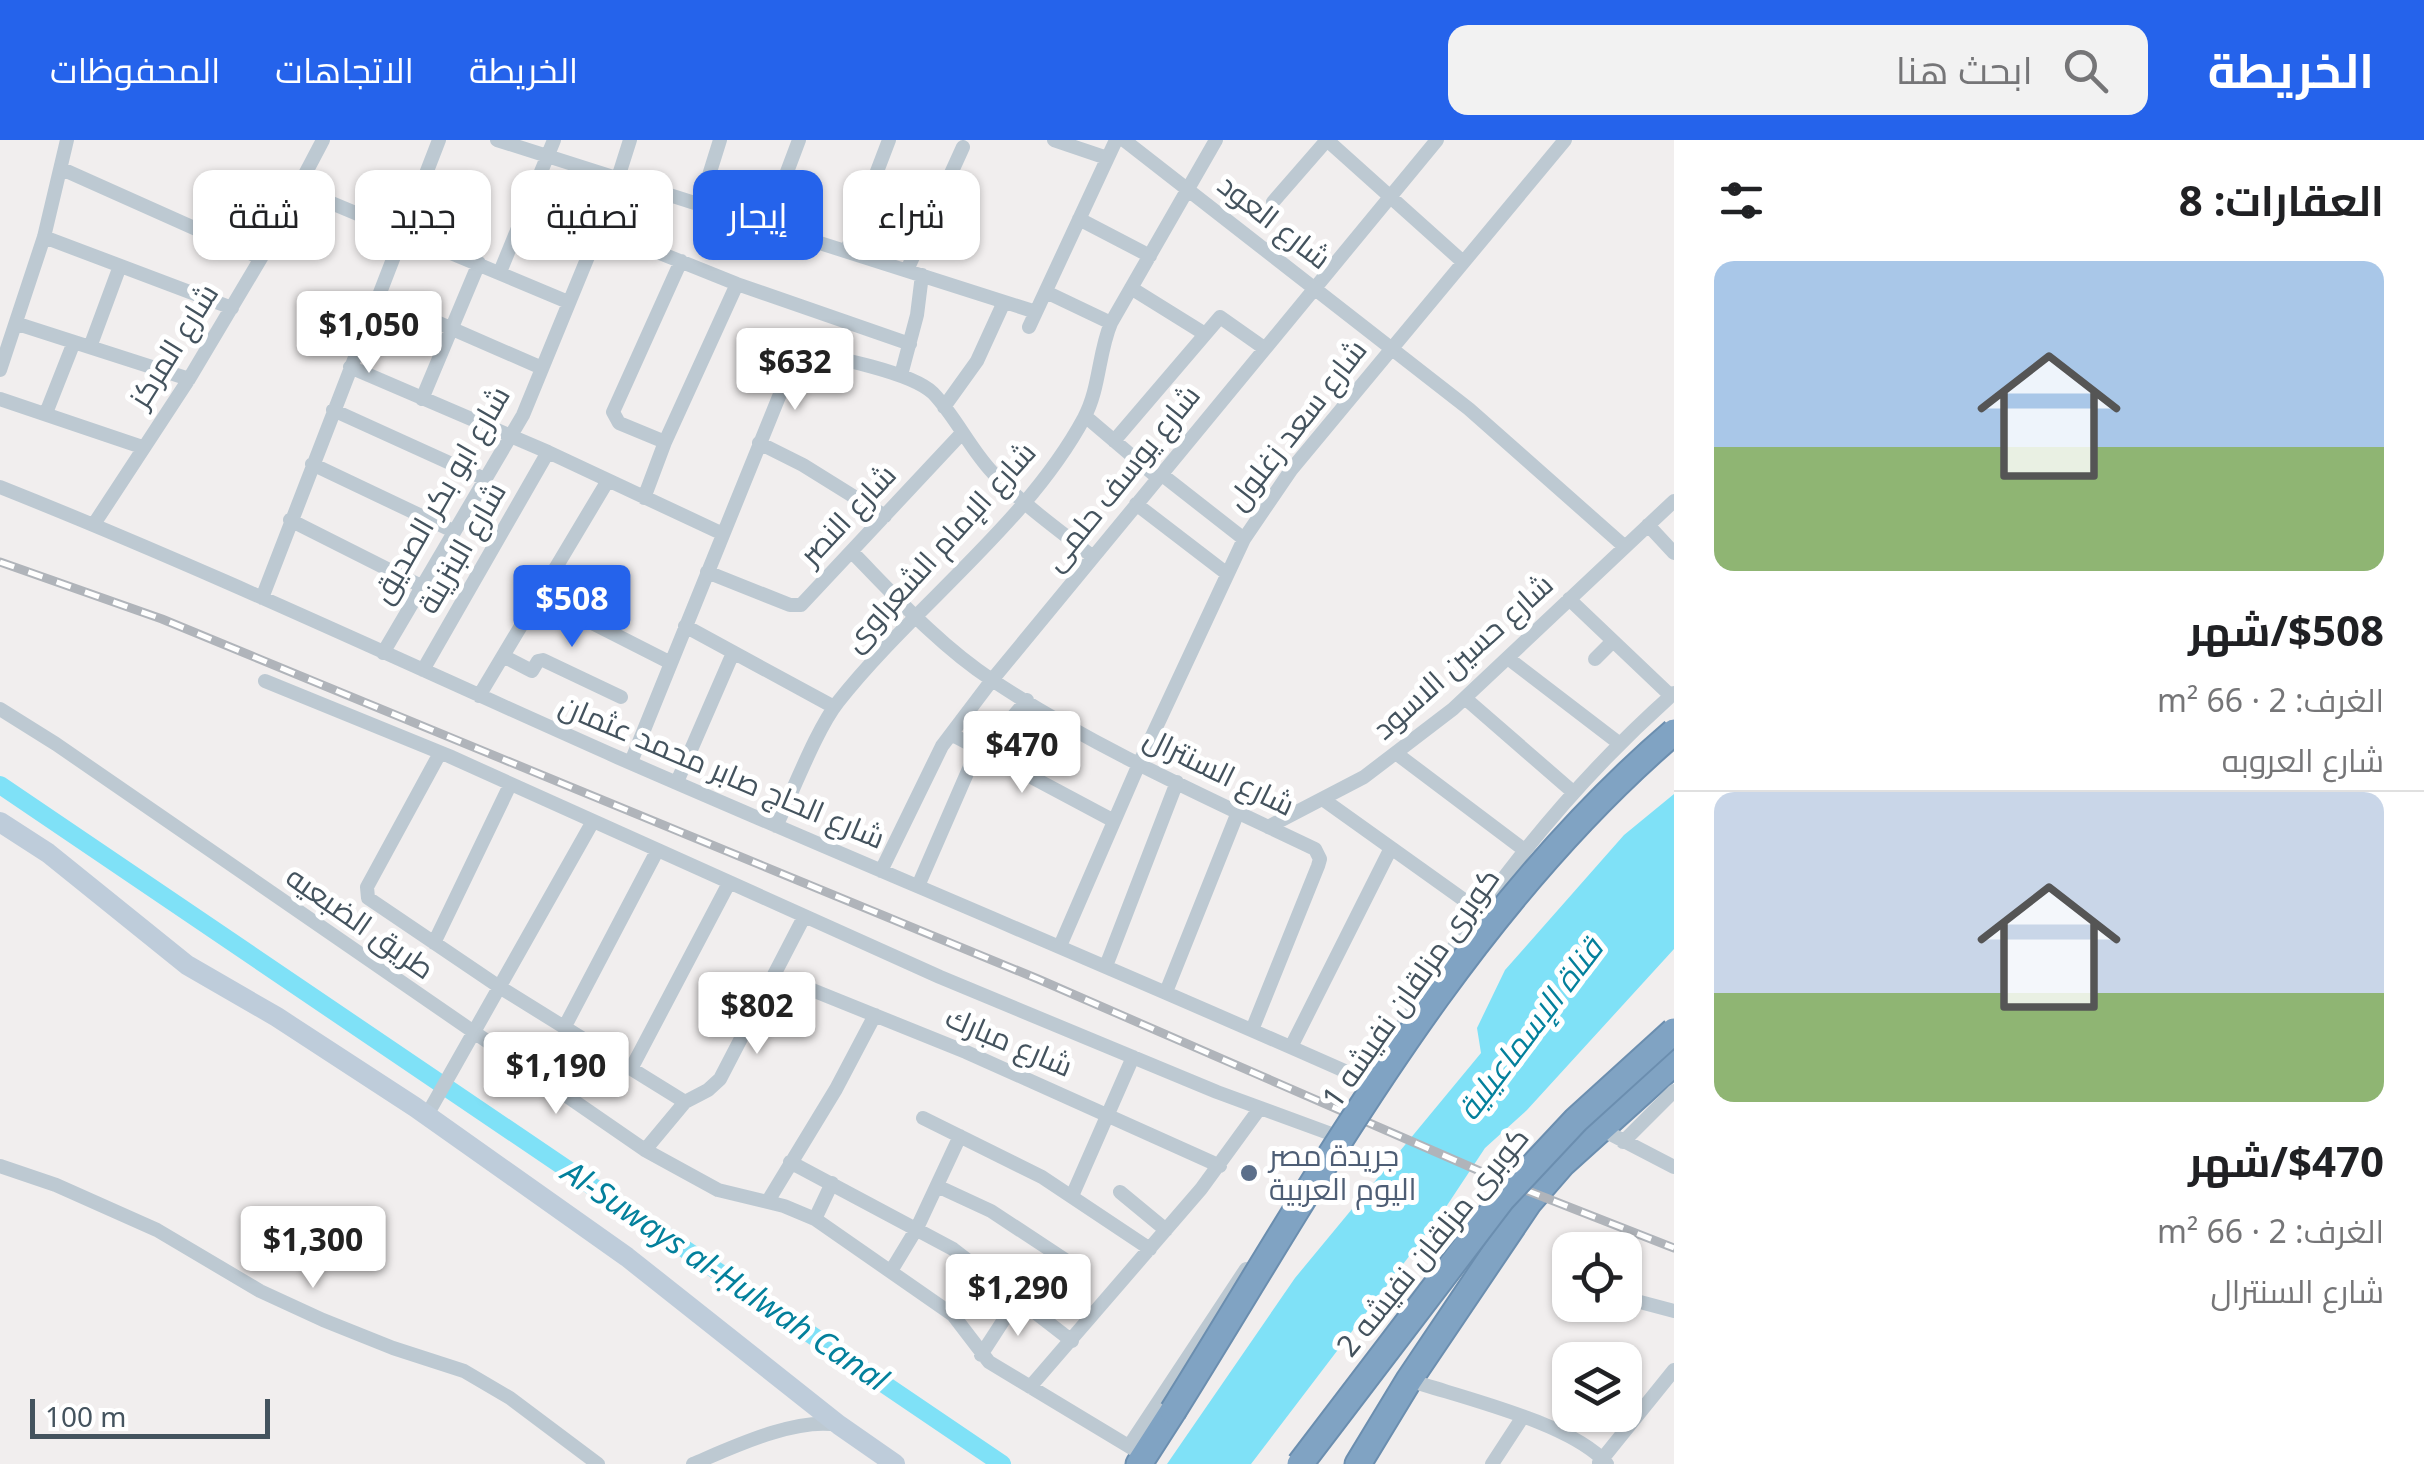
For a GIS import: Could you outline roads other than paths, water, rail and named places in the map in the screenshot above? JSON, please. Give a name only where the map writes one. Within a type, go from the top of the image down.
[{"type":"highway","name":"كوبرى مزلقان نفيشه 1","points":[[1138,1455],[1173,1411],[1383,1075],[1468,952],[1535,870],[1674,732]]},
{"type":"highway","name":"كوبرى مزلقان نفيشه 2","points":[[1300,1464],[1502,1199],[1576,1120],[1674,1031]]},
{"type":"highway","points":[[1358,1464],[1409,1380],[1529,1202],[1599,1128],[1674,1063]]},
{"type":"main road","points":[[0,822],[48,853],[186,966],[277,1018],[426,1115],[626,1256],[839,1425],[895,1464]]},
{"type":"street","points":[[0,370],[44,237],[66,140]]},
{"type":"street","name":"شارع المركز","points":[[308,170],[323,140]]},
{"type":"street","points":[[427,170],[439,140]]},
{"type":"street","points":[[497,140],[591,170]]},
{"type":"street","points":[[500,272],[554,140]]},
{"type":"street","name":"شارع ابو بكر الصديق","points":[[621,170],[630,140]]},
{"type":"street","points":[[711,170],[720,140]]},
{"type":"street","points":[[788,170],[799,140]]},
{"type":"street","points":[[878,170],[890,140]]},
{"type":"street","points":[[1054,140],[1107,158]]},
{"type":"street","points":[[1029,327],[1116,140]]},
{"type":"street","name":"شارع العود","points":[[1124,140],[1509,441],[1625,547]]},
{"type":"street","name":"شارع الإمام الشعراوى","points":[[776,826],[834,707],[1024,502],[1085,416],[1111,323],[1216,140]]},
{"type":"street","points":[[1273,202],[1327,140],[1463,262]]},
{"type":"street","name":"شارع يوسف حلمى","points":[[881,870],[951,734],[992,680],[1437,140]]},
{"type":"street","name":"شارع سعد زغلول","points":[[1060,946],[1244,539],[1291,470],[1565,140]]},
{"type":"street","points":[[907,270],[963,147]]},
{"type":"street","points":[[62,170],[193,228]]},
{"type":"street","points":[[1079,220],[1150,256]]},
{"type":"street","points":[[44,237],[232,308]]},
{"type":"street","points":[[673,257],[737,284],[910,344]]},
{"type":"street","name":"شارع المركز","points":[[94,524],[189,379],[260,260]]},
{"type":"street","points":[[262,598],[392,260]]},
{"type":"street","points":[[472,260],[568,302]]},
{"type":"street","name":"شارع ابو بكر الصديق","points":[[383,653],[452,531],[512,437],[586,260]]},
{"type":"street","points":[[665,442],[619,423],[612,412],[681,260]]},
{"type":"street","points":[[876,260],[1036,312]]},
{"type":"street","points":[[422,399],[479,263]]},
{"type":"street","points":[[90,347],[120,266]]},
{"type":"street","points":[[901,374],[922,275]]},
{"type":"street","points":[[644,498],[665,442],[737,284]]},
{"type":"street","points":[[1131,288],[1205,334]]},
{"type":"street","points":[[1046,292],[1111,323]]},
{"type":"street","points":[[378,296],[542,368]]},
{"type":"street","points":[[944,407],[977,361],[1004,302]]},
{"type":"street","points":[[1114,441],[1205,334],[1224,318],[1264,348]]},
{"type":"street","points":[[18,324],[189,379]]},
{"type":"street","points":[[46,414],[74,342]]},
{"type":"street","points":[[630,762],[792,362],[798,356],[807,354],[901,374],[932,392],[990,470],[1093,557]]},
{"type":"street","points":[[350,367],[548,452],[723,534]]},
{"type":"street","points":[[0,399],[142,447]]},
{"type":"street","points":[[333,410],[485,479]]},
{"type":"street","points":[[1085,416],[1244,539]]},
{"type":"street","name":"شارع النصر","points":[[708,572],[795,606],[805,602],[962,433]]},
{"type":"street","points":[[759,444],[803,465],[885,516]]},
{"type":"street","name":"شارع البنزينة","points":[[423,670],[548,452]]},
{"type":"street","points":[[312,464],[452,531]]},
{"type":"street","points":[[479,696],[607,482]]},
{"type":"street","name":"شارع الحاج صابر محمد عثمان","points":[[0,487],[94,524],[1367,1082]]},
{"type":"street","name":"شارع حسين الاسود","points":[[1268,827],[1324,800],[1398,754],[1509,659],[1674,501]]},
{"type":"street","points":[[1136,504],[1226,573]]},
{"type":"street","points":[[290,520],[421,586]]},
{"type":"street","points":[[1648,525],[1674,554]]},
{"type":"street","name":"شارع السنترال","points":[[852,552],[916,618],[992,680],[1139,764],[1315,850],[1320,859],[1252,1030]]},
{"type":"street","points":[[539,596],[670,662]]},
{"type":"street","points":[[1138,1455],[1367,1082],[1478,910],[1522,849],[1573,792],[1673,694],[1569,599]]},
{"type":"street","points":[[685,626],[834,707]]},
{"type":"street","points":[[1595,660],[1613,641]]},
{"type":"street","points":[[677,782],[733,653]]},
{"type":"street","points":[[502,656],[532,671],[543,660],[622,697]]},
{"type":"street","points":[[1509,659],[1620,744]]},
{"type":"street","points":[[265,680],[440,753],[804,918],[1133,1057],[1334,1135]]},
{"type":"street","points":[[1466,698],[1573,792]]},
{"type":"street","points":[[918,886],[982,750],[1027,700]]},
{"type":"street","name":"طريق الضبعيه","points":[[0,709],[646,1150],[718,1190],[768,1201],[815,1219],[953,1315],[981,1355],[1138,1455]]},
{"type":"street","points":[[951,734],[1114,821]]},
{"type":"street","points":[[440,753],[366,891],[370,900],[501,988],[685,1102]]},
{"type":"street","points":[[1398,754],[1522,849]]},
{"type":"street","points":[[1106,966],[1177,782]]},
{"type":"street","points":[[434,943],[510,785]]},
{"type":"street","points":[[1324,800],[1478,910]]},
{"type":"street","points":[[1166,992],[1238,812]]},
{"type":"street","points":[[426,1115],[454,1072],[592,823]]},
{"type":"street","points":[[1290,1047],[1391,848]]},
{"type":"street","points":[[564,1028],[657,851]]},
{"type":"street","points":[[631,1069],[729,883]]},
{"type":"street","points":[[646,1150],[685,1102],[720,1079],[804,918]]},
{"type":"street","name":"شارع مبارك","points":[[775,975],[1220,1166]]},
{"type":"street","points":[[768,1201],[836,1088],[874,1015]]},
{"type":"street","points":[[1072,1196],[1133,1057]]},
{"type":"street","points":[[1623,1142],[1674,1091]]},
{"type":"street","points":[[1030,1387],[1220,1166],[1260,1108]]},
{"type":"street","points":[[923,1118],[1072,1196],[1150,1249]]},
{"type":"street","points":[[1599,1128],[1674,1167]]},
{"type":"street","points":[[891,1271],[917,1228],[960,1136]]},
{"type":"street","points":[[790,1162],[962,1254],[1072,1341]]},
{"type":"street","points":[[0,1166],[56,1185],[158,1230],[268,1296],[393,1348],[464,1371],[510,1398],[598,1464]]},
{"type":"street","points":[[815,1219],[832,1183]]},
{"type":"street","points":[[937,1186],[991,1211],[1073,1265]]},
{"type":"street","points":[[1120,1192],[1166,1230]]},
{"type":"street","points":[[981,1355],[1018,1298]]},
{"type":"street","points":[[1642,1303],[1674,1311]]},
{"type":"street","points":[[1409,1380],[1577,1438],[1603,1462],[1674,1370]]},
{"type":"street","points":[[1492,1464],[1522,1418]]},
{"type":"street","points":[[693,1464],[795,1426],[817,1422],[839,1425]]},
{"type":"water","name":"قناة الإسماعيلية","points":[[1674,794],[1674,949],[1527,1110],[1485,1148],[1442,1213],[1251,1464],[1167,1464],[1295,1278],[1481,1053],[1477,1028],[1505,970],[1624,835]]},
{"type":"waterway","name":"Al-Suways al-Ḥulwah Canal","points":[[0,785],[1002,1464]]},
{"type":"railway","points":[[0,562],[162,619],[1038,979],[1505,1182],[1674,1248]]},
{"type":"place","name":"جريدة مصر اليوم العربية","points":[[1249,1173]]}]
